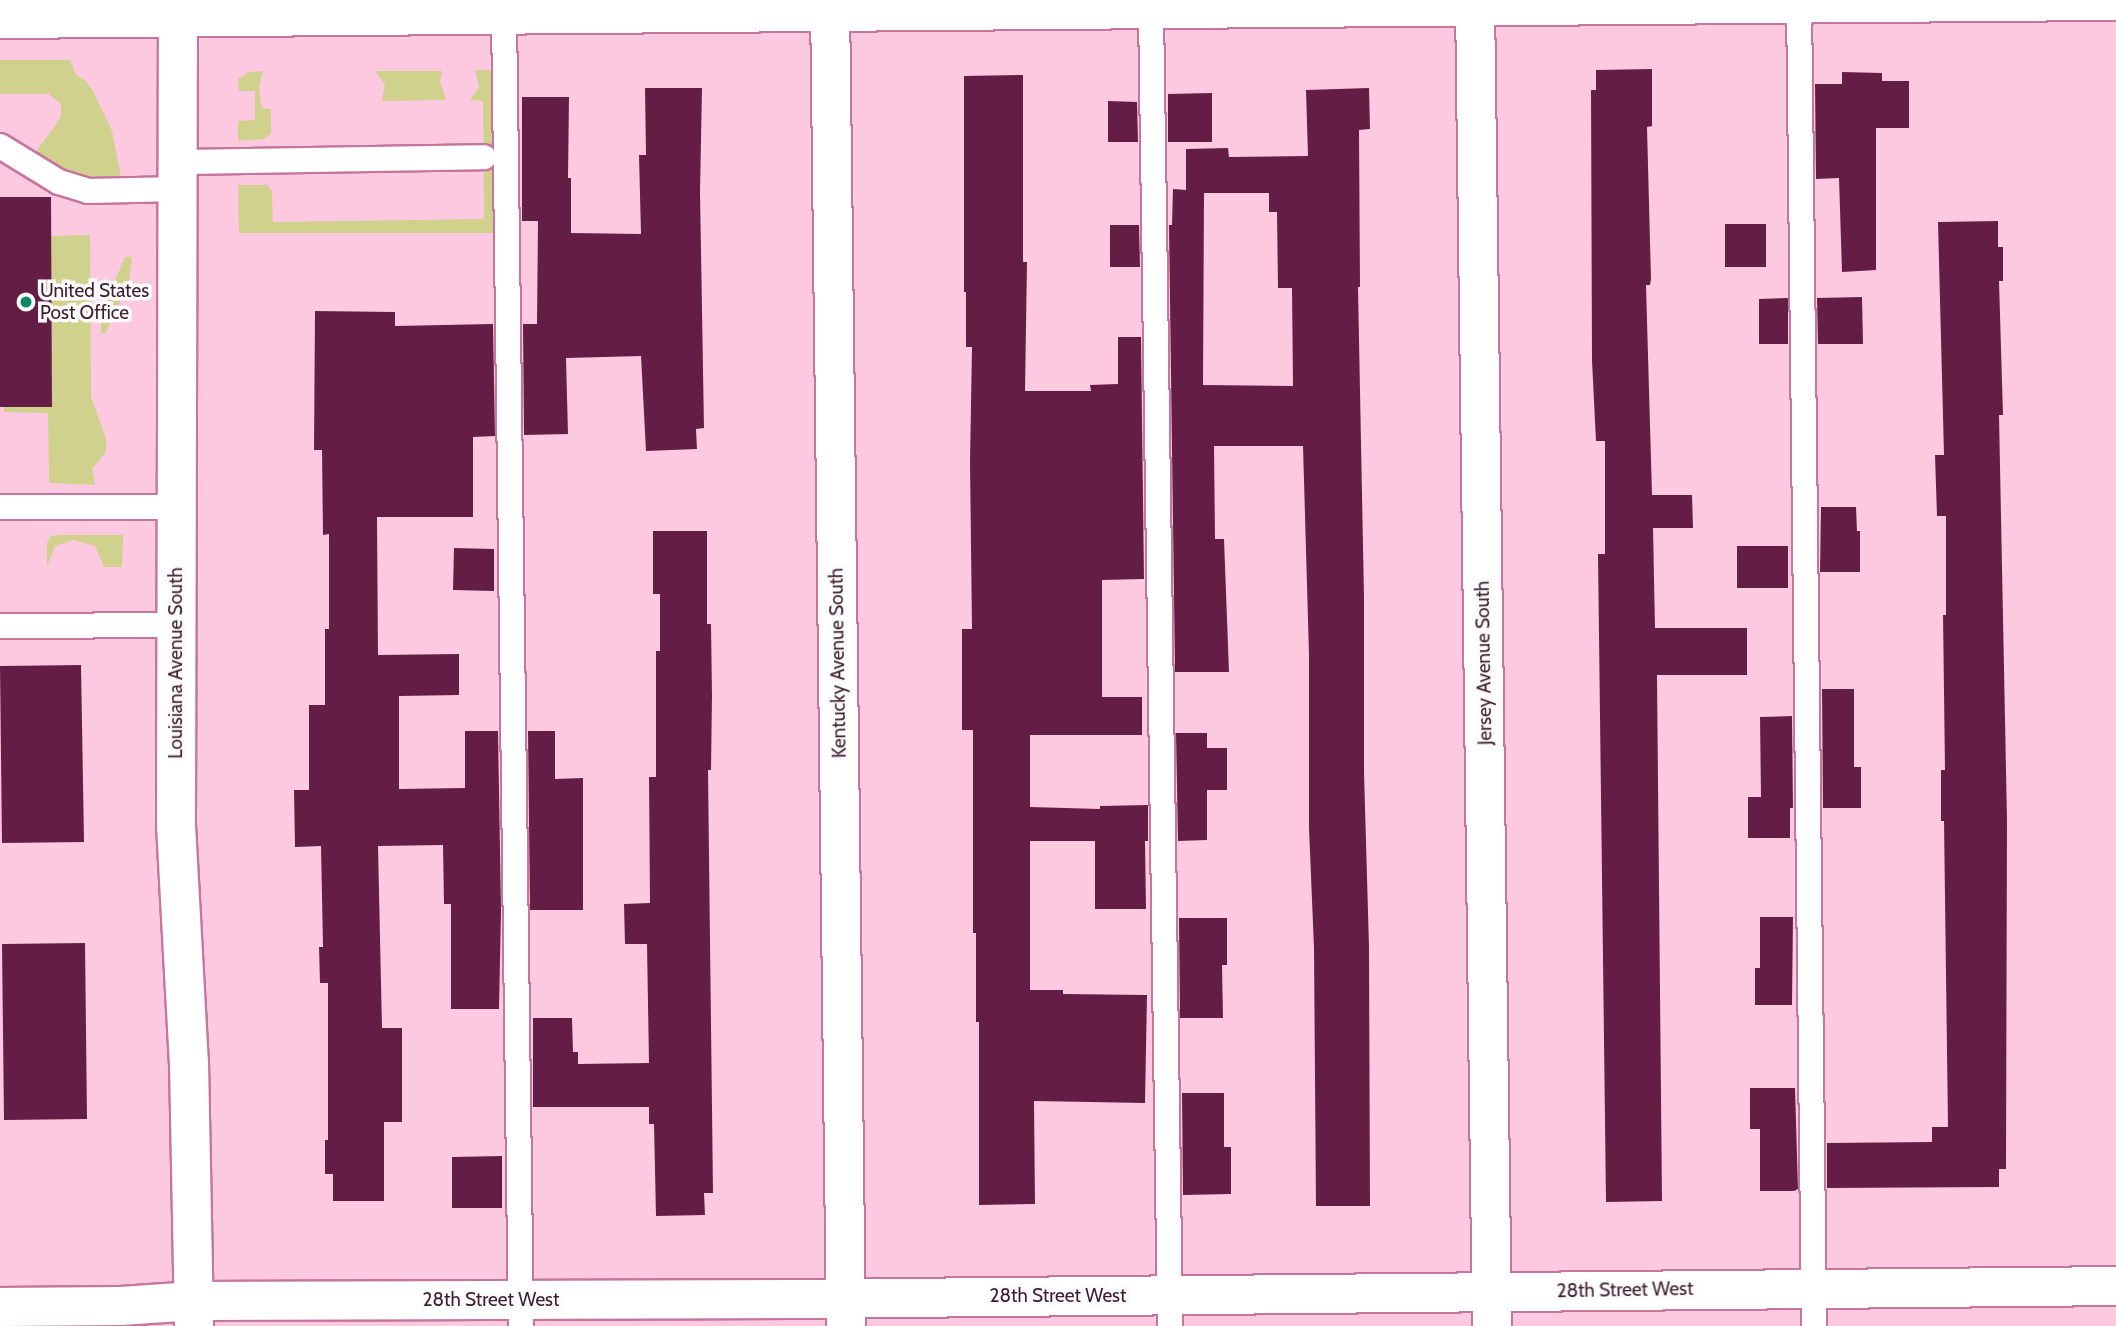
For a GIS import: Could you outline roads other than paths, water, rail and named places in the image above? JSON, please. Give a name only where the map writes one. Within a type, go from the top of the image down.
[{"type":"street","points":[[0,19],[178,8],[457,7],[504,14],[830,6],[1151,9],[1476,3],[2116,1]]},
{"type":"street","name":"Jersey Avenue South","points":[[1476,3],[1492,1309]]},
{"type":"street","name":"Kentucky Avenue South","points":[[830,6],[845,1312]]},
{"type":"street","name":"Louisiana Avenue South","points":[[178,8],[179,175],[174,507],[176,825],[189,1062],[194,1313]]},
{"type":"street","name":"28th Street West","points":[[0,1307],[121,1306],[194,1313],[1492,1309],[1814,1288],[2116,1286]]},
{"type":"lane","points":[[1799,3],[1814,1326]]},
{"type":"lane","points":[[1151,9],[1170,1311]]},
{"type":"lane","points":[[504,14],[521,1313]]},
{"type":"lane","points":[[0,146],[59,181],[88,191],[179,175],[484,156]]},
{"type":"lane","points":[[0,507],[174,507]]},
{"type":"lane","points":[[0,626],[176,625]]},
{"type":"place","name":"United States Post Office","points":[[26,302]]}]
